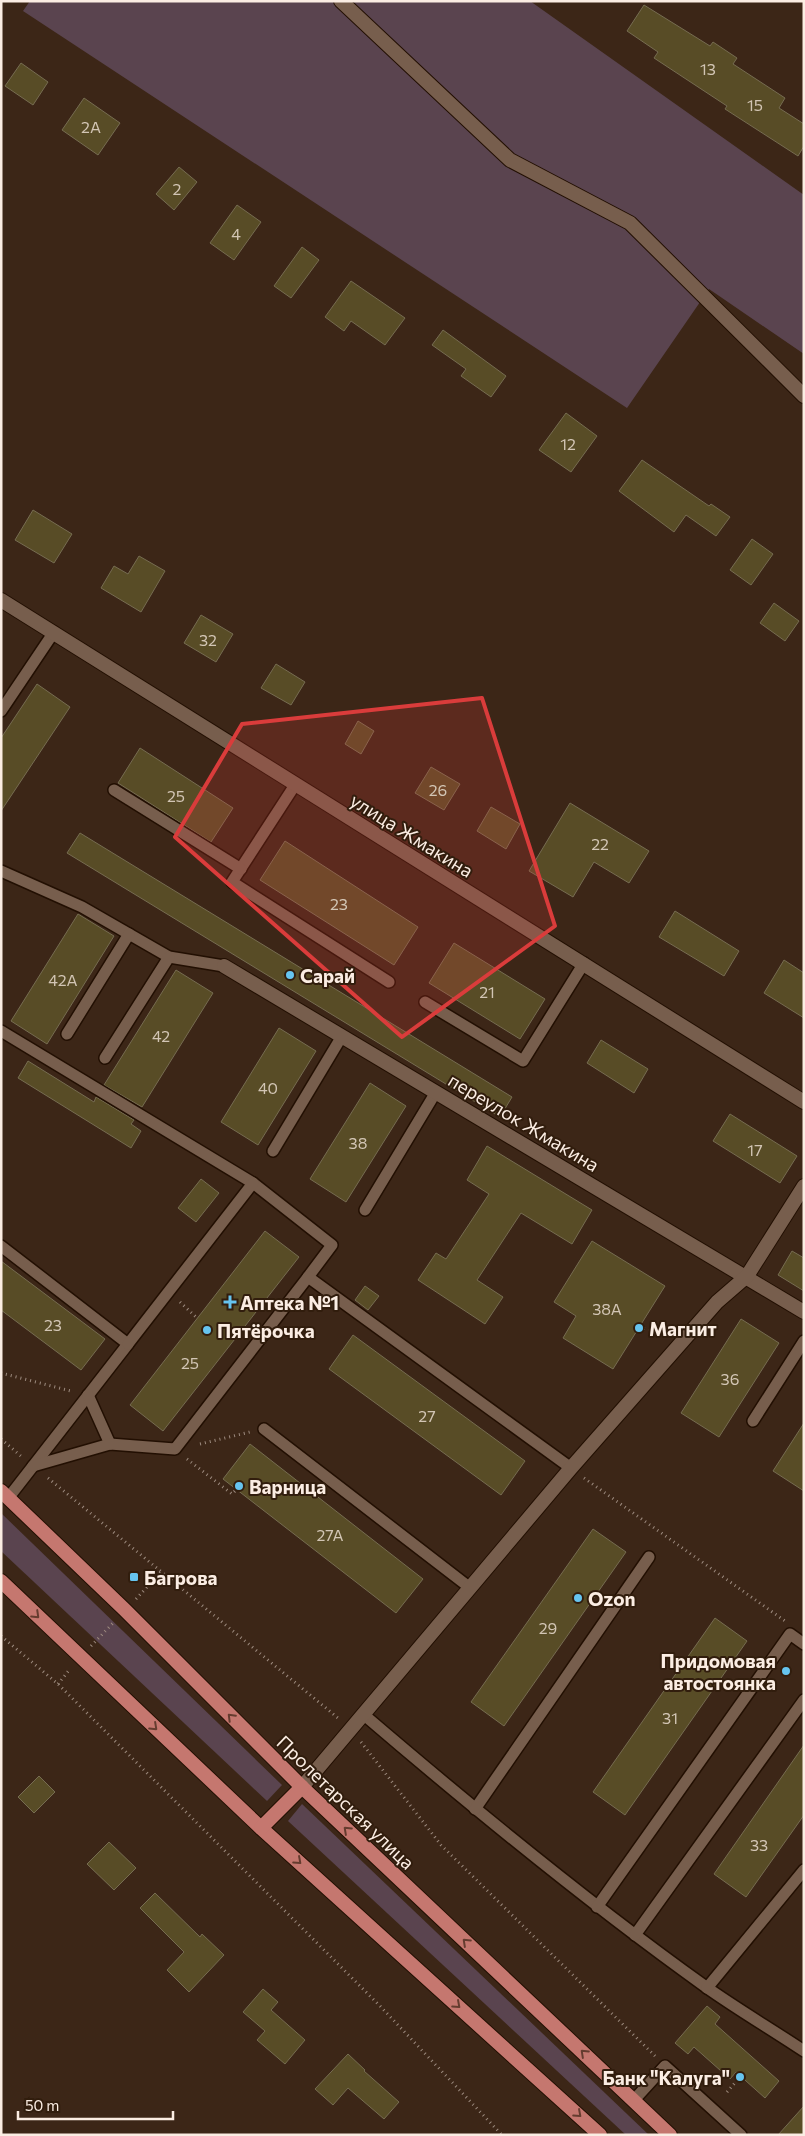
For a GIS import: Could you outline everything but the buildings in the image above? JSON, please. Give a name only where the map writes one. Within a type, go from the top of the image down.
[{"type":"main road","name":"Пролетарская улица","points":[[5,1494],[125,1610],[302,1787],[670,2135]]},
{"type":"main road","points":[[1,1581],[261,1828],[600,2135]]},
{"type":"main road","points":[[261,1828],[302,1787]]},
{"type":"street","points":[[341,1],[510,160],[630,223],[804,396]]},
{"type":"street","name":"улица Жмакина","points":[[2,602],[54,632],[295,785],[584,963],[804,1102]]},
{"type":"street","name":"переулок Жмакина","points":[[224,966],[747,1276],[804,1312]]},
{"type":"street","points":[[302,1787],[571,1468],[717,1302],[747,1276],[804,1186]]},
{"type":"lane","points":[[1,712],[54,632]]},
{"type":"lane","points":[[295,785],[232,882],[389,982]]},
{"type":"lane","points":[[114,790],[241,869]]},
{"type":"lane","points":[[1,871],[82,907],[169,957],[224,966]]},
{"type":"lane","points":[[67,1034],[129,934]]},
{"type":"lane","points":[[105,1058],[169,957]]},
{"type":"lane","points":[[425,1002],[523,1061],[584,963]]},
{"type":"lane","points":[[1,1031],[253,1183],[332,1245],[175,1449],[110,1444],[34,1466]]},
{"type":"lane","points":[[273,1151],[342,1036]]},
{"type":"lane","points":[[365,1210],[436,1092]]},
{"type":"lane","points":[[5,1494],[34,1466],[253,1183]]},
{"type":"lane","points":[[1,1246],[128,1344]]},
{"type":"lane","points":[[308,1278],[571,1468]]},
{"type":"lane","points":[[752,1422],[804,1341]]},
{"type":"lane","points":[[88,1395],[110,1444]]},
{"type":"lane","points":[[264,1429],[470,1587]]},
{"type":"lane","points":[[475,1809],[649,1557]]},
{"type":"lane","points":[[597,1907],[790,1634],[804,1644]]},
{"type":"lane","points":[[635,1934],[804,1700]]},
{"type":"lane","points":[[363,1714],[475,1809],[597,1907],[707,1988],[804,2051]]},
{"type":"lane","points":[[707,1988],[804,1870]]},
{"type":"lane","points":[[634,2100],[665,2066],[741,2135]]},
{"type":"path","points":[[169,1291],[197,1318]]},
{"type":"path","points":[[639,1328],[650,1329]]},
{"type":"path","points":[[1,1373],[88,1395]]},
{"type":"path","points":[[175,1449],[264,1429]]},
{"type":"path","points":[[1,1439],[350,1729],[441,1845],[665,2066]]},
{"type":"path","points":[[175,1449],[232,1494],[236,1489]]},
{"type":"path","points":[[571,1468],[788,1623]]},
{"type":"path","points":[[58,1684],[161,1572]]},
{"type":"path","points":[[1,1636],[58,1684],[380,2006],[502,2135]]},
{"type":"path","points":[[727,2092],[740,2076]]},
{"type":"highlighted area","points":[[482,698],[555,926],[402,1037],[175,837],[242,724]]},
{"type":"shaded area","points":[[30,1],[530,1],[804,195],[804,354],[709,289],[627,408],[23,11]]},
{"type":"shaded area","points":[[1,1513],[282,1785],[267,1801],[1,1551]]},
{"type":"shaded area","points":[[302,1804],[649,2135],[626,2135],[288,1821]]},
{"type":"place","name":"Сарай","points":[[290,975]]},
{"type":"place","name":"Аптека №1","points":[[230,1302]]},
{"type":"place","name":"Магнит","points":[[639,1328]]},
{"type":"place","name":"Пятёрочка","points":[[207,1330]]},
{"type":"place","name":"Варница","points":[[239,1486]]},
{"type":"place","name":"Багрова","points":[[134,1577]]},
{"type":"place","name":"Ozon","points":[[578,1598]]},
{"type":"place","name":"Придомовая автостоянка","points":[[786,1671]]},
{"type":"place","name":"Банк \"Калуга\"","points":[[740,2077]]}]
